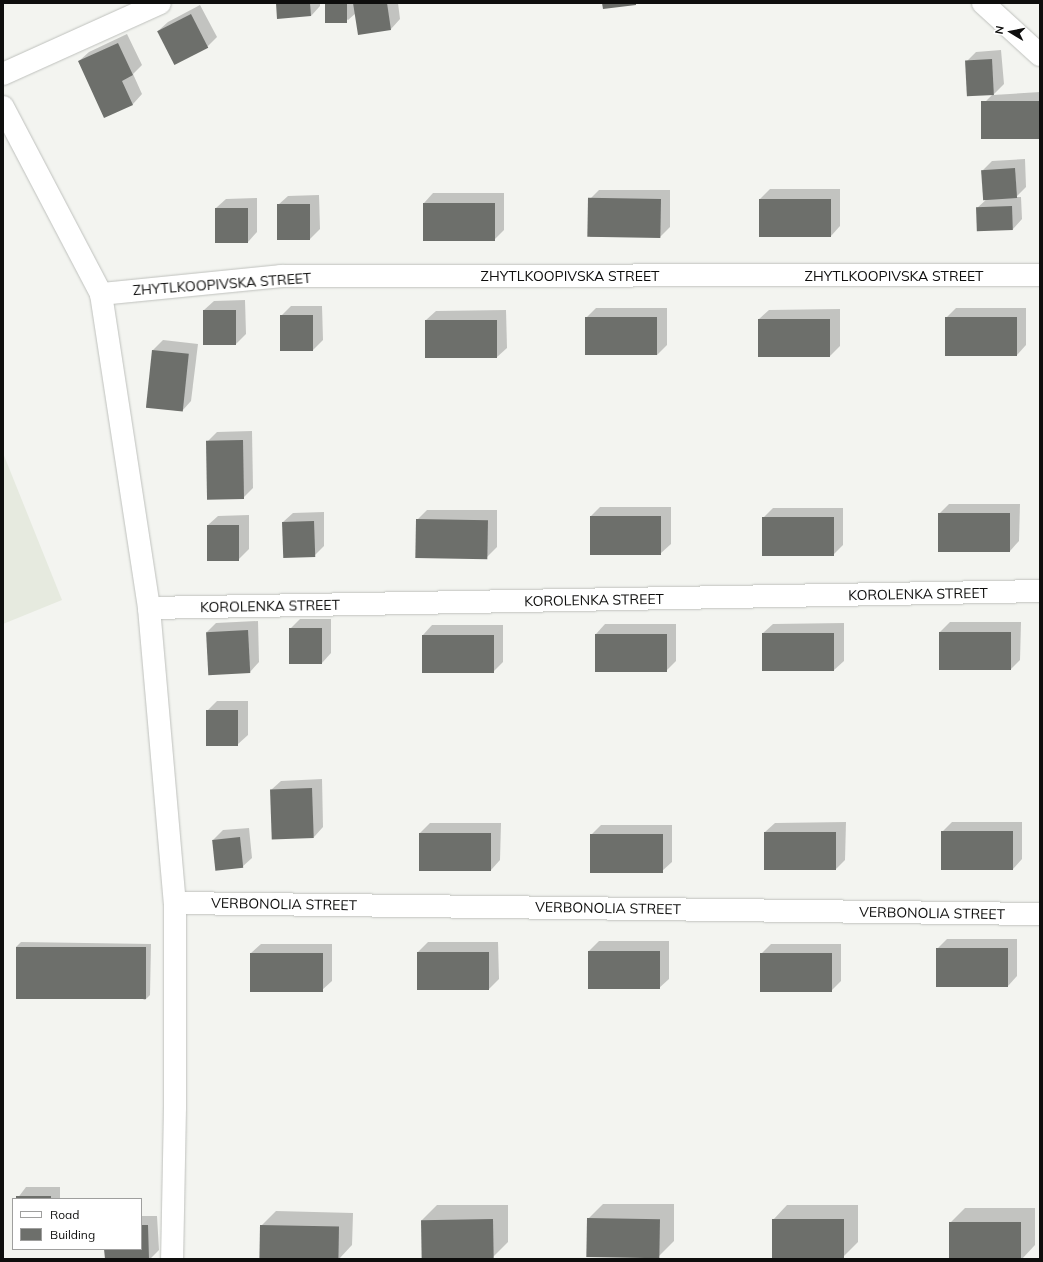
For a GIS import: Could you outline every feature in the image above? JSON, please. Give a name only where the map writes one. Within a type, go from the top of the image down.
[{"type":"street","points":[[3,74],[160,3]]},
{"type":"street","points":[[983,3],[1040,55]]},
{"type":"street","points":[[3,107],[101,294],[149,608],[175,903],[175,1107],[172,1259]]},
{"type":"street","name":"ZHYTLKOOPIVSKA STREET","points":[[101,294],[281,276],[1040,275]]},
{"type":"street","name":"KOROLENKA STREET","points":[[149,608],[1040,591]]},
{"type":"street","name":"VERBONOLIA STREET","points":[[175,903],[1040,914]]},
{"type":"shaded area","points":[[3,453],[62,600],[3,624]]},
{"type":"building","points":[[276,3],[310,3],[311,16],[277,19]]},
{"type":"building","points":[[325,3],[347,3],[347,23],[325,23]]},
{"type":"building","points":[[353,3],[387,3],[391,30],[358,35]]},
{"type":"building","points":[[602,3],[636,3],[636,5],[603,9]]},
{"type":"building","points":[[191,14],[208,48],[174,65],[157,31]]},
{"type":"building","points":[[118,43],[133,75],[122,81],[133,105],[104,118],[78,61]]},
{"type":"building","points":[[992,59],[994,95],[967,96],[965,60]]},
{"type":"building","points":[[981,101],[1040,101],[1040,139],[981,139]]},
{"type":"building","points":[[1015,168],[1017,198],[983,200],[981,170]]},
{"type":"building","points":[[588,198],[661,199],[660,238],[587,237]]},
{"type":"building","points":[[759,199],[831,199],[831,237],[759,237]]},
{"type":"building","points":[[423,203],[495,203],[495,241],[423,241]]},
{"type":"building","points":[[277,204],[310,204],[310,240],[277,240]]},
{"type":"building","points":[[1012,206],[1013,230],[977,231],[976,207]]},
{"type":"building","points":[[215,208],[248,208],[248,243],[215,243]]},
{"type":"building","points":[[203,310],[236,310],[236,345],[203,345]]},
{"type":"building","points":[[280,315],[313,315],[313,351],[280,351]]},
{"type":"building","points":[[585,317],[657,317],[657,355],[585,355]]},
{"type":"building","points":[[945,317],[1017,317],[1017,356],[945,356]]},
{"type":"building","points":[[758,319],[830,319],[830,357],[758,357]]},
{"type":"building","points":[[425,320],[497,320],[497,358],[425,358]]},
{"type":"building","points":[[152,350],[189,354],[183,412],[146,408]]},
{"type":"building","points":[[243,440],[244,499],[207,500],[206,441]]},
{"type":"building","points":[[938,513],[1010,513],[1010,552],[938,552]]},
{"type":"building","points":[[590,516],[661,516],[661,555],[590,555]]},
{"type":"building","points":[[762,517],[834,517],[834,556],[762,556]]},
{"type":"building","points":[[416,519],[488,520],[487,559],[415,558]]},
{"type":"building","points":[[314,521],[315,557],[283,558],[282,522]]},
{"type":"building","points":[[207,525],[239,525],[239,561],[207,561]]},
{"type":"building","points":[[289,628],[322,628],[322,664],[289,664]]},
{"type":"building","points":[[248,630],[250,673],[208,675],[206,632]]},
{"type":"building","points":[[939,632],[1011,632],[1011,670],[939,670]]},
{"type":"building","points":[[762,633],[834,633],[834,671],[762,671]]},
{"type":"building","points":[[595,634],[667,634],[667,672],[595,672]]},
{"type":"building","points":[[422,635],[494,635],[494,673],[422,673]]},
{"type":"building","points":[[206,710],[238,710],[238,746],[206,746]]},
{"type":"building","points":[[312,788],[314,838],[272,839],[270,789]]},
{"type":"building","points":[[941,831],[1013,831],[1013,870],[941,870]]},
{"type":"building","points":[[764,832],[836,832],[836,870],[764,870]]},
{"type":"building","points":[[419,833],[491,833],[491,871],[419,871]]},
{"type":"building","points":[[590,834],[663,834],[663,873],[590,873]]},
{"type":"building","points":[[240,837],[243,868],[215,871],[212,840]]},
{"type":"building","points":[[16,947],[146,947],[146,999],[16,999]]},
{"type":"building","points":[[936,948],[1008,948],[1008,987],[936,987]]},
{"type":"building","points":[[588,951],[660,951],[660,989],[588,989]]},
{"type":"building","points":[[417,952],[489,952],[489,990],[417,990]]},
{"type":"building","points":[[250,953],[323,953],[323,992],[250,992]]},
{"type":"building","points":[[760,953],[832,953],[832,992],[760,992]]},
{"type":"building","points":[[16,1196],[51,1196],[51,1198],[16,1198]]},
{"type":"building","points":[[587,1218],[660,1219],[659,1258],[586,1257]]},
{"type":"building","points":[[493,1219],[494,1258],[422,1259],[421,1220]]},
{"type":"building","points":[[772,1219],[844,1219],[844,1258],[772,1258]]},
{"type":"building","points":[[949,1222],[1021,1222],[1021,1259],[949,1259]]},
{"type":"building","points":[[142,1225],[148,1225],[149,1259],[105,1259],[104,1250],[142,1250]]},
{"type":"building","points":[[260,1225],[339,1226],[338,1259],[259,1259]]}]
